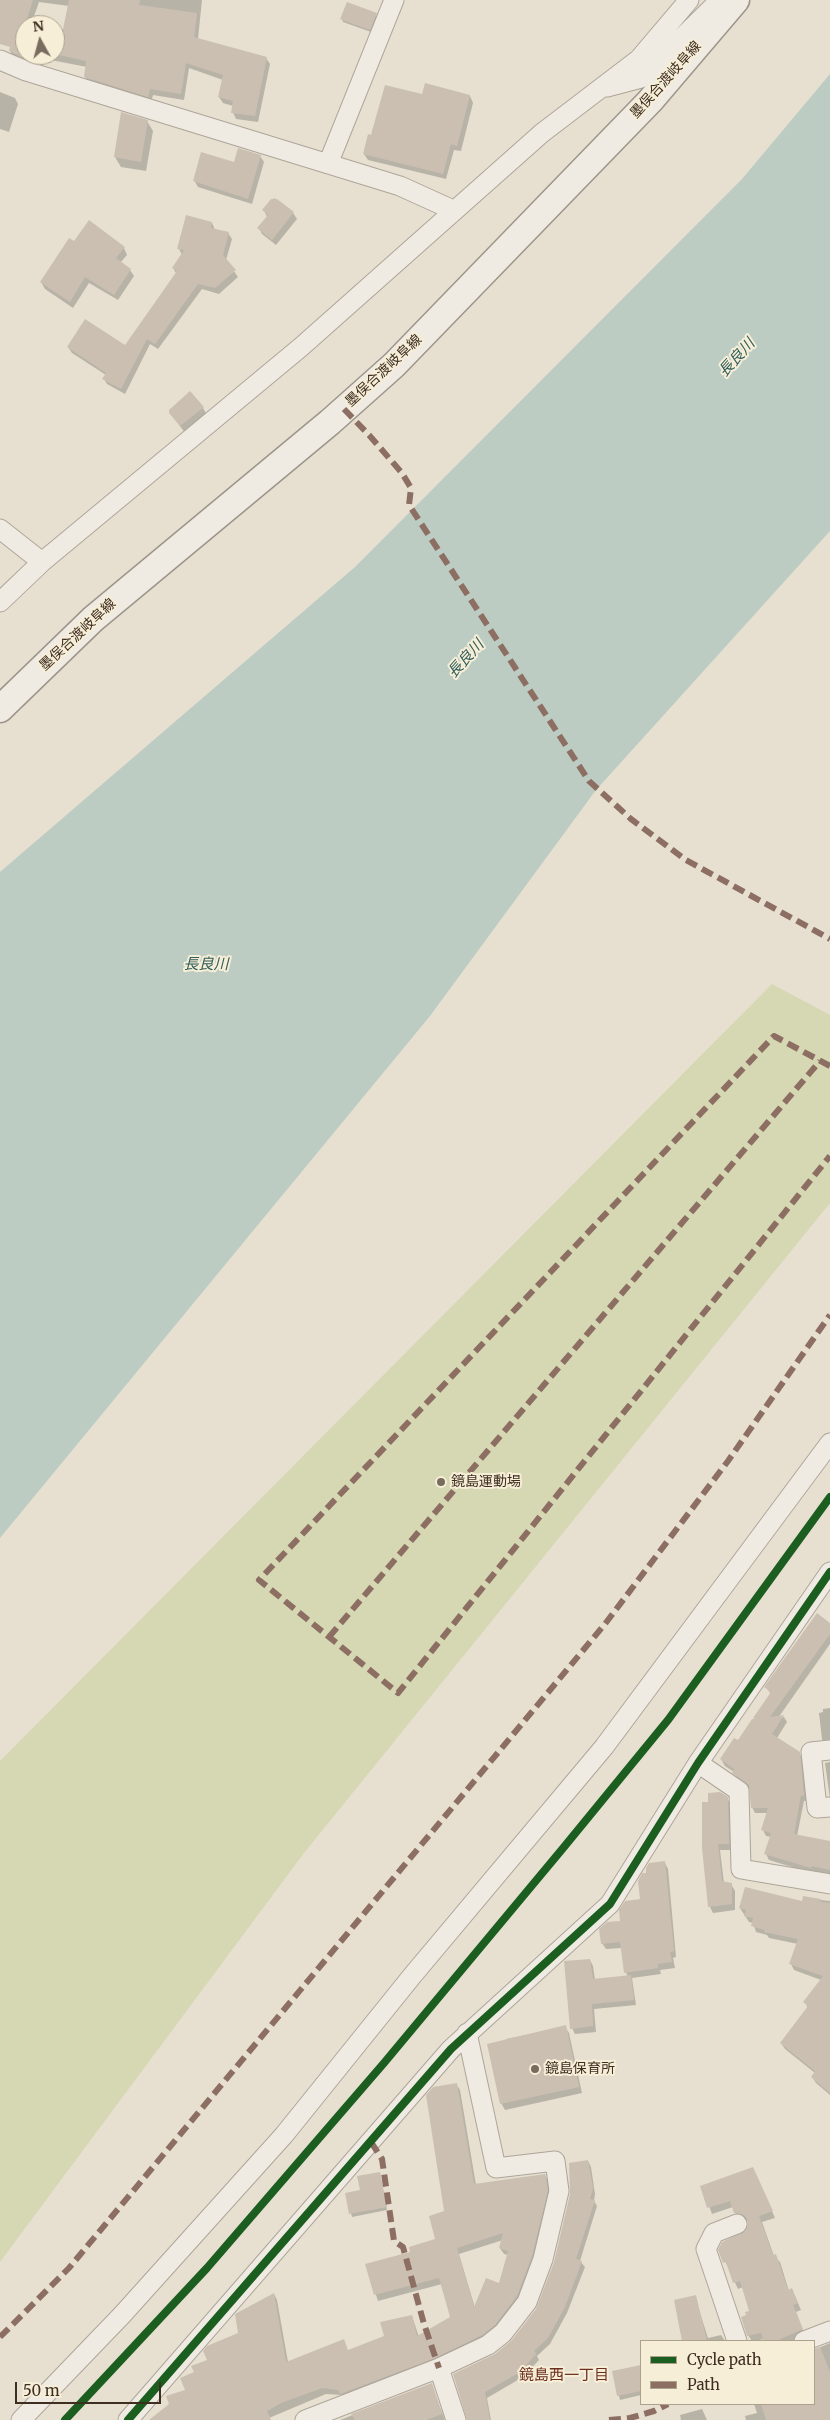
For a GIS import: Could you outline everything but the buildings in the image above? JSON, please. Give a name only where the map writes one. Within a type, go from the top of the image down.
[{"type":"main road","name":"墨俣合渡岐阜線","points":[[0,709],[93,619],[330,422],[394,365],[650,101],[736,0]]},
{"type":"street","points":[[328,164],[394,0]]},
{"type":"street","points":[[0,602],[42,562],[301,347],[453,210],[542,133],[639,58],[689,0]]},
{"type":"street","points":[[599,89],[641,78],[720,0]]},
{"type":"street","points":[[0,60],[26,71],[400,186],[453,210]]},
{"type":"street","points":[[0,529],[42,562]]},
{"type":"street","points":[[20,2420],[122,2315],[284,2135],[412,1976],[604,1747],[830,1443]]},
{"type":"street","points":[[128,2420],[467,2033],[610,1904],[698,1763],[829,1575]]},
{"type":"street","points":[[830,1750],[811,1752],[817,1808],[830,1807]]},
{"type":"street","points":[[698,1763],[739,1791],[741,1869],[830,1884]]},
{"type":"street","points":[[305,2420],[439,2368],[488,2345],[503,2333],[527,2302],[543,2259],[559,2191],[555,2161],[496,2168],[467,2033]]},
{"type":"street","points":[[737,2224],[714,2233],[706,2250],[738,2340]]},
{"type":"street","points":[[807,2340],[830,2331]]},
{"type":"street","points":[[439,2368],[456,2420]]},
{"type":"green space","name":"鏡島運動場","points":[[772,984],[830,1015],[830,1203],[304,1853],[0,2262],[0,1761]]},
{"type":"water","name":"長良川","points":[[830,74],[830,531],[596,790],[430,1016],[0,1538],[0,872],[355,567],[742,179]]},
{"type":"marked path","points":[[344,409],[402,473],[411,488],[409,505],[589,781],[631,819],[686,860],[830,939]]},
{"type":"marked path","points":[[830,1066],[774,1036],[259,1580],[398,1693],[830,1156]]},
{"type":"marked path","points":[[329,1637],[820,1061]]},
{"type":"marked path","points":[[0,2337],[69,2268],[605,1624],[728,1461],[830,1315]]},
{"type":"marked path","points":[[371,2142],[382,2159],[394,2241],[403,2247],[424,2324],[439,2368]]},
{"type":"marked path","points":[[609,2420],[630,2418],[654,2411],[666,2405]]},
{"type":"cycle path","points":[[65,2420],[207,2268],[384,2063],[564,1847],[668,1720],[830,1497]]},
{"type":"cycle path","points":[[128,2420],[451,2049],[610,1904],[698,1763],[830,1572]]},
{"type":"place","name":"鏡島運動場","points":[[441,1482]]},
{"type":"place","name":"鏡島保育所","points":[[535,2069]]},
{"type":"district","name":"鏡島西一丁目","points":[[564,2376]]}]
